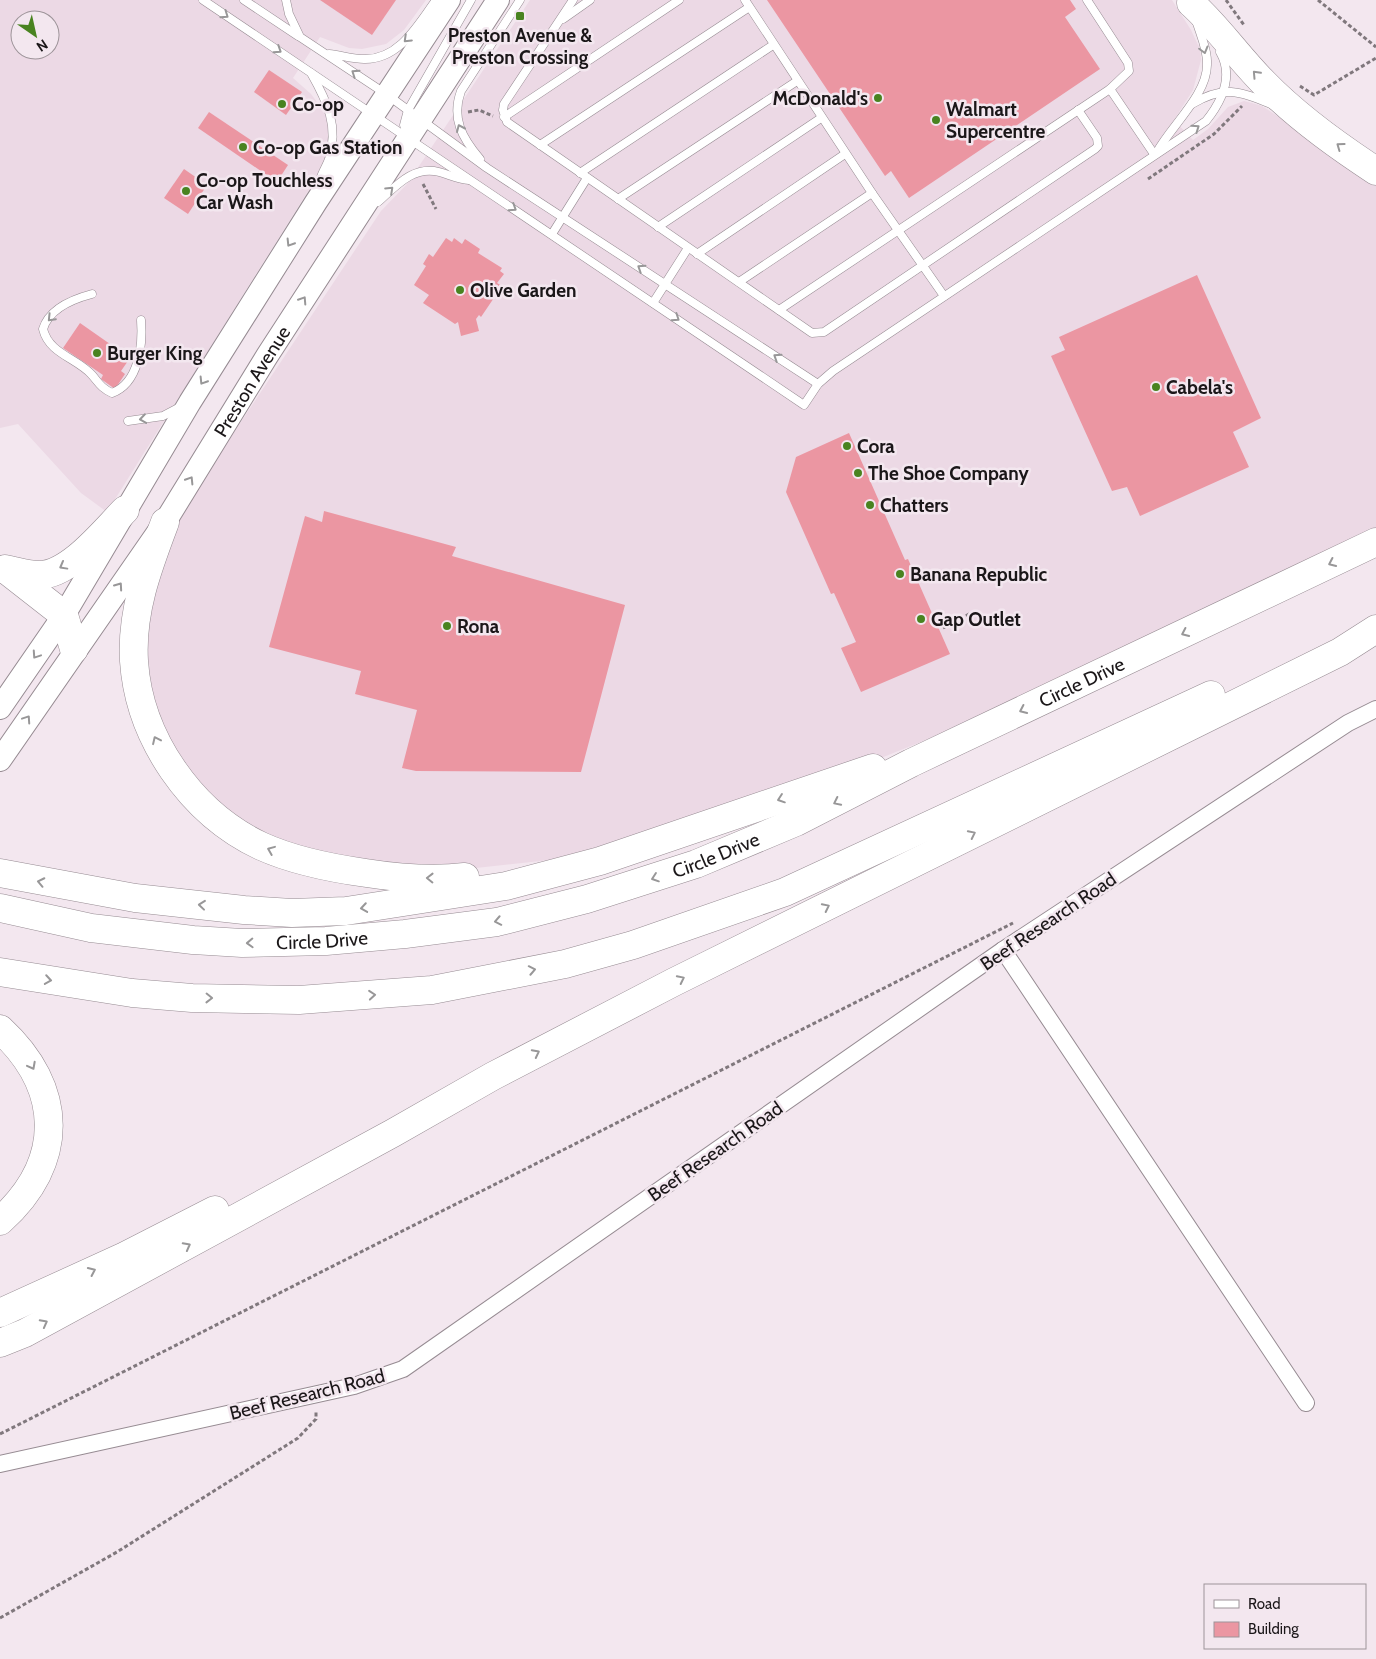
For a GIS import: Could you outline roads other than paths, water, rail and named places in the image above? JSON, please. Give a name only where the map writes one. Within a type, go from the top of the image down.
[{"type":"highway","points":[[1190,1],[1212,23],[1255,73],[1304,120],[1376,171]]},
{"type":"highway","points":[[2,567],[41,575],[61,568],[82,554],[125,510]]},
{"type":"highway","points":[[165,522],[138,601],[134,642],[135,677],[146,717],[164,758],[189,791],[216,817],[245,837],[278,853],[321,866],[379,875],[459,878],[600,861]]},
{"type":"highway","name":"Circle Drive","points":[[0,908],[91,928],[193,940],[242,943],[326,941],[497,922],[595,897],[696,864],[796,822],[911,763],[1376,542]]},
{"type":"highway","points":[[2,567],[64,614],[74,649]]},
{"type":"highway","points":[[0,972],[132,993],[192,998],[299,1000],[432,990],[565,964],[633,945],[785,892],[1376,618]]},
{"type":"highway","points":[[0,1343],[25,1333],[212,1232],[493,1076],[683,978],[1340,652],[1376,629]]},
{"type":"highway","points":[[0,873],[135,898],[244,910],[292,913],[346,911],[506,886],[600,861],[878,766],[911,763]]},
{"type":"highway","points":[[0,1030],[28,1059],[39,1080],[50,1128],[47,1151],[39,1170],[28,1190],[0,1221]]},
{"type":"highway","points":[[0,1313],[125,1256],[372,1130],[493,1076]]},
{"type":"main road","points":[[0,708],[64,614],[190,402],[316,202],[449,0]]},
{"type":"main road","name":"Preston Avenue","points":[[0,760],[74,649],[165,522],[267,356],[354,222],[413,122],[498,0]]},
{"type":"street","name":"Beef Research Road","points":[[0,1464],[354,1386],[403,1369],[1003,950],[1348,724],[1376,709]]},
{"type":"street","points":[[1003,950],[1306,1403]]},
{"type":"lane","points":[[203,0],[373,113],[413,122],[487,168],[818,384]]},
{"type":"lane","points":[[244,0],[386,94],[472,181],[804,405],[818,384],[833,371],[1206,121],[1223,92],[1228,70],[1226,61],[1216,44]]},
{"type":"lane","points":[[286,0],[289,14],[300,37]]},
{"type":"lane","points":[[324,53],[363,60],[379,57],[409,39],[436,0]]},
{"type":"lane","points":[[413,122],[472,0]]},
{"type":"lane","points":[[487,168],[460,130],[456,118],[456,103],[461,91],[520,0]]},
{"type":"lane","points":[[574,0],[504,104],[504,117],[513,127],[540,146],[812,333],[818,334],[923,266],[1098,146],[1097,138],[1078,110]]},
{"type":"lane","points":[[559,21],[590,0]]},
{"type":"lane","points":[[504,117],[679,0]]},
{"type":"lane","points":[[779,310],[899,232],[1110,89],[1126,76],[1129,71],[1128,63],[1087,0]]},
{"type":"lane","points":[[1156,153],[1167,135],[1191,104],[1205,78],[1208,66],[1206,53],[1190,1]]},
{"type":"lane","points":[[1190,1],[1211,36]]},
{"type":"lane","points":[[540,146],[746,4],[845,154],[944,296]]},
{"type":"lane","points":[[580,173],[773,45]]},
{"type":"lane","points":[[310,71],[329,107],[333,131],[328,160],[322,174],[316,202]]},
{"type":"lane","points":[[618,199],[797,81]]},
{"type":"lane","points":[[1110,89],[1156,153]]},
{"type":"lane","points":[[1191,104],[1202,98],[1223,92],[1244,92],[1304,120]]},
{"type":"lane","points":[[658,227],[821,118]]},
{"type":"lane","points":[[697,254],[845,154]]},
{"type":"lane","points":[[354,222],[399,182],[420,171],[438,171],[457,179],[472,181]]},
{"type":"lane","points":[[552,234],[587,178]]},
{"type":"lane","points":[[739,282],[872,193]]},
{"type":"lane","points":[[653,303],[688,248]]},
{"type":"lane","points":[[92,294],[70,300],[51,316],[43,329],[44,336],[56,350],[92,375],[96,384],[103,389],[112,393],[121,390],[134,369],[142,344],[141,320]]},
{"type":"lane","points":[[128,422],[163,416],[190,402]]},
{"type":"place","name":"Preston Avenue & Preston Crossing","points":[[520,16]]},
{"type":"place","name":"McDonald's","points":[[878,98]]},
{"type":"place","name":"Co-op","points":[[282,104]]},
{"type":"place","name":"Walmart Supercentre","points":[[936,120]]},
{"type":"place","name":"Co-op Gas Station","points":[[243,147]]},
{"type":"place","name":"Co-op Touchless Car Wash","points":[[186,191]]},
{"type":"place","name":"Olive Garden","points":[[460,290]]},
{"type":"place","name":"Burger King","points":[[97,353]]},
{"type":"place","name":"Cabela's","points":[[1156,387]]},
{"type":"place","name":"Cora","points":[[847,446]]},
{"type":"place","name":"The Shoe Company","points":[[858,473]]},
{"type":"place","name":"Chatters","points":[[870,505]]},
{"type":"place","name":"Banana Republic","points":[[900,574]]},
{"type":"place","name":"Gap Outlet","points":[[921,619]]},
{"type":"place","name":"Rona","points":[[447,626]]}]
